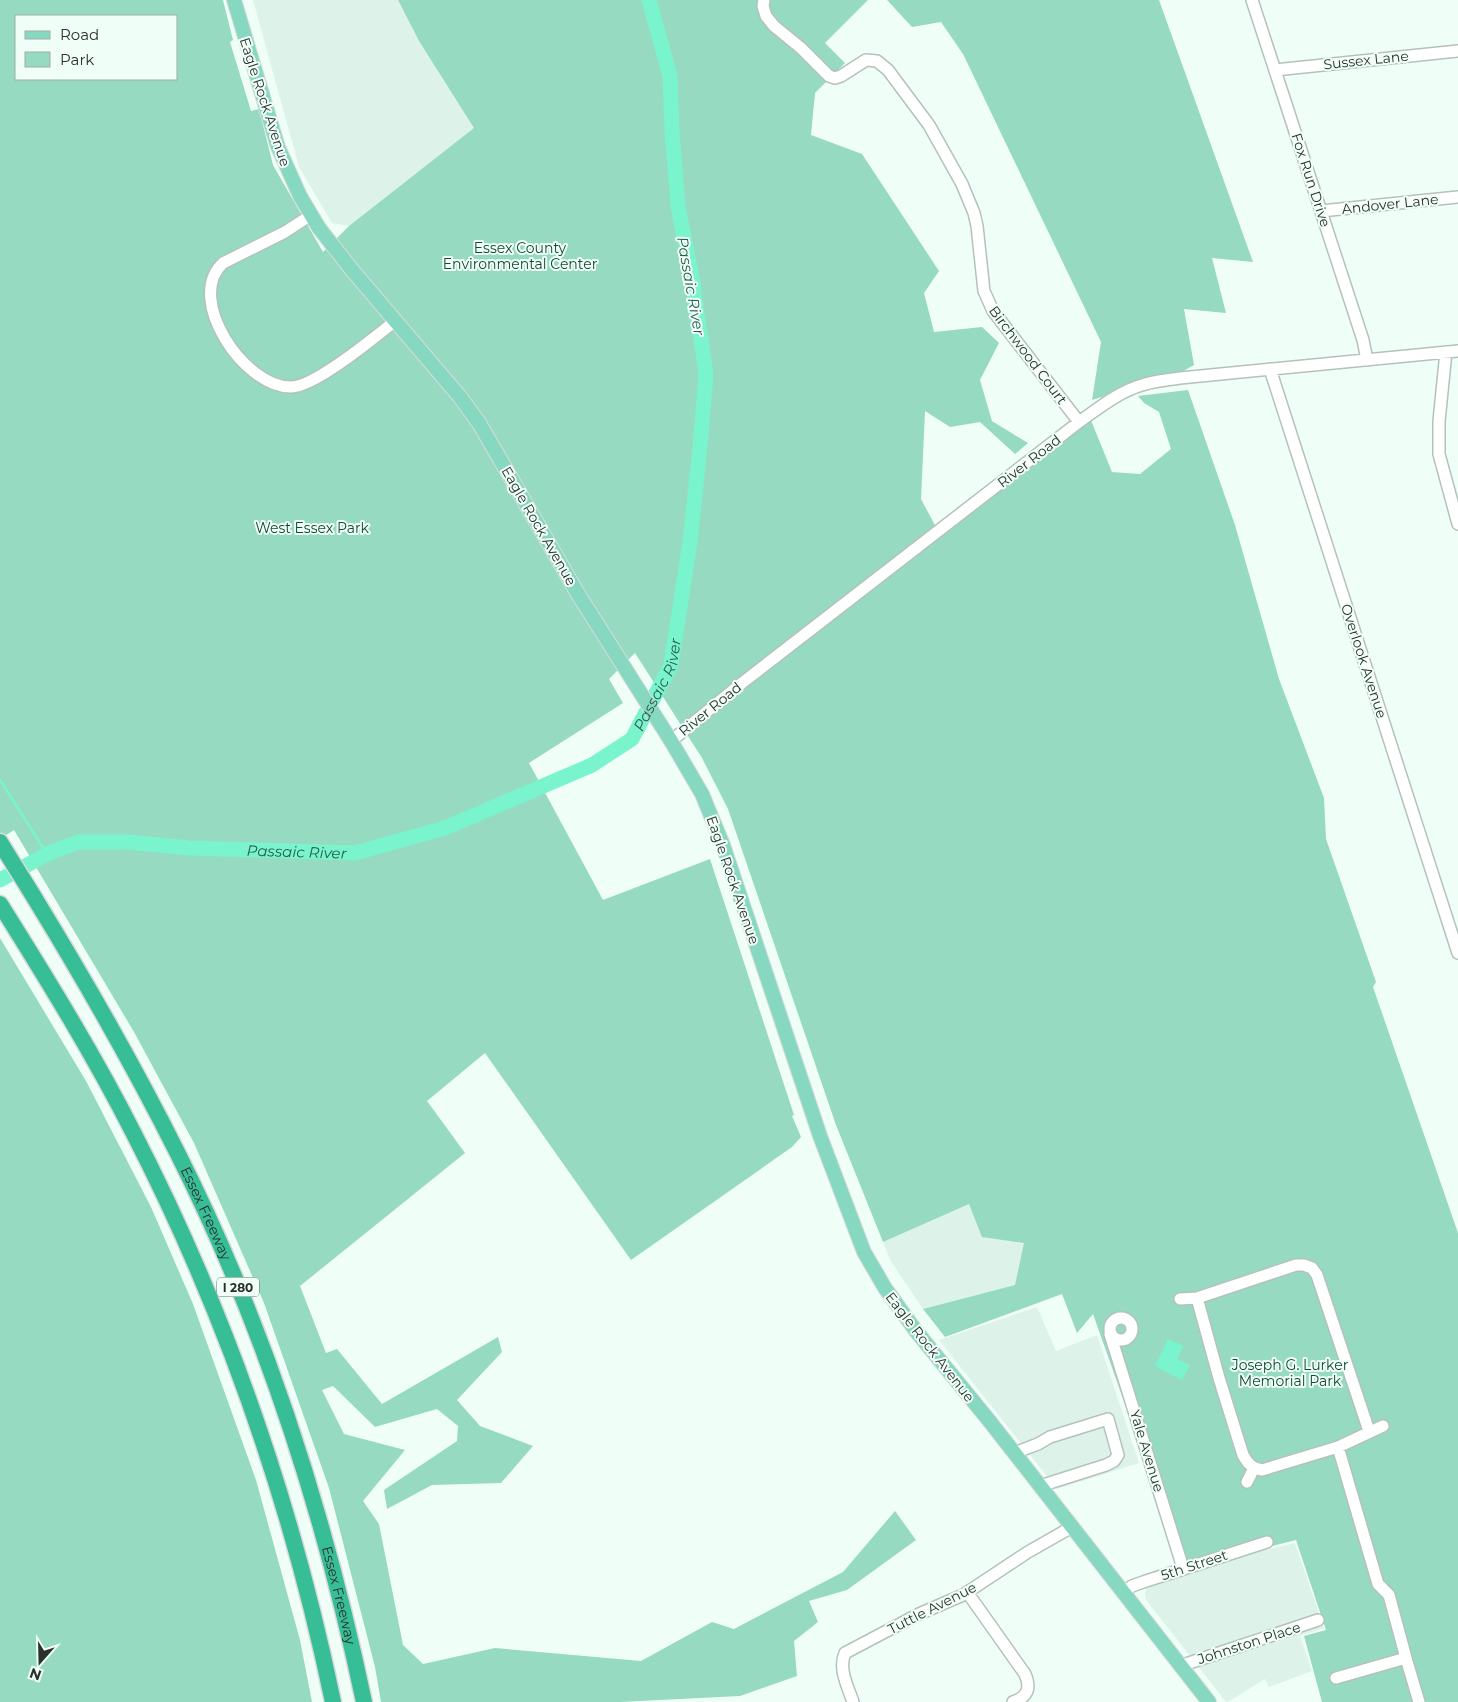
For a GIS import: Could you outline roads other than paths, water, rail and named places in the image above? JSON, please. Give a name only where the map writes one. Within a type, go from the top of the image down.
[{"type":"highway","name":"Essex Freeway","points":[[0,842],[119,1042],[166,1131],[195,1190],[254,1325],[293,1433],[317,1512],[337,1584],[364,1702]]},
{"type":"highway","name":"Essex Freeway","points":[[0,904],[70,1019],[134,1134],[174,1216],[219,1319],[248,1395],[294,1540],[332,1702]]},
{"type":"main road","name":"Eagle Rock Avenue","points":[[234,0],[278,147],[290,177],[311,215],[352,270],[460,397],[479,423],[578,594],[702,794],[724,845],[815,1122],[864,1252],[894,1303],[1209,1702]]},
{"type":"street","name":"Birchwood Court","points":[[764,0],[766,16],[774,26],[801,48],[829,76],[836,78],[866,60],[876,61],[888,70],[929,124],[969,198],[977,226],[984,291],[993,311],[1079,422]]},
{"type":"street","name":"Fox Run Drive","points":[[1252,0],[1363,340],[1367,360]]},
{"type":"street","name":"Sussex Lane","points":[[1275,70],[1458,51]]},
{"type":"street","name":"Andover Lane","points":[[1321,211],[1458,197]]},
{"type":"street","points":[[311,215],[285,232],[223,263],[216,269],[212,277],[211,291],[213,313],[233,353],[264,379],[290,388],[300,386],[326,372],[395,321]]},
{"type":"street","points":[[1452,352],[1438,437],[1439,454],[1458,524]]},
{"type":"street","name":"River Road","points":[[674,746],[742,683],[1079,422],[1117,395],[1144,384],[1180,378],[1452,352]]},
{"type":"street","name":"Overlook Avenue","points":[[1270,369],[1458,953]]},
{"type":"street","points":[[1180,1299],[1197,1298],[1296,1265],[1312,1268],[1318,1275],[1325,1292],[1369,1431]]},
{"type":"street","points":[[1197,1298],[1243,1455],[1254,1468],[1262,1470],[1338,1447],[1383,1426]]},
{"type":"street","name":"Yale Avenue","points":[[1110,1334],[1183,1568]]},
{"type":"street","points":[[1014,1453],[1038,1444],[1050,1437],[1108,1419],[1118,1454],[1114,1461],[1040,1486]]},
{"type":"street","points":[[1338,1447],[1378,1584],[1389,1595],[1419,1702]]},
{"type":"street","points":[[1246,1482],[1254,1468]]},
{"type":"street","name":"Tuttle Avenue","points":[[853,1702],[844,1678],[842,1664],[846,1654],[919,1614],[967,1592],[1021,1556],[1072,1527]]},
{"type":"street","name":"5th Street","points":[[1124,1592],[1132,1586],[1183,1568],[1267,1542]]},
{"type":"street","points":[[967,1592],[1028,1681],[1028,1691],[1020,1700],[1013,1702]]},
{"type":"street","name":"Johnston Place","points":[[1180,1666],[1318,1620]]},
{"type":"street","points":[[1336,1678],[1406,1658]]},
{"type":"waterway","name":"Passaic River","points":[[0,880],[47,854],[78,842],[128,842],[189,848],[355,853],[445,828],[592,765],[632,739],[671,665],[690,542],[706,374],[692,278],[678,206],[670,76],[649,0]]},
{"type":"waterway","points":[[0,780],[47,854]]},
{"type":"park label","name":"Essex County Environmental Center","points":[[520,256]]},
{"type":"park label","name":"West Essex Park","points":[[312,528]]},
{"type":"park label","name":"Joseph G. Lurker Memorial Park","points":[[1290,1374]]}]
